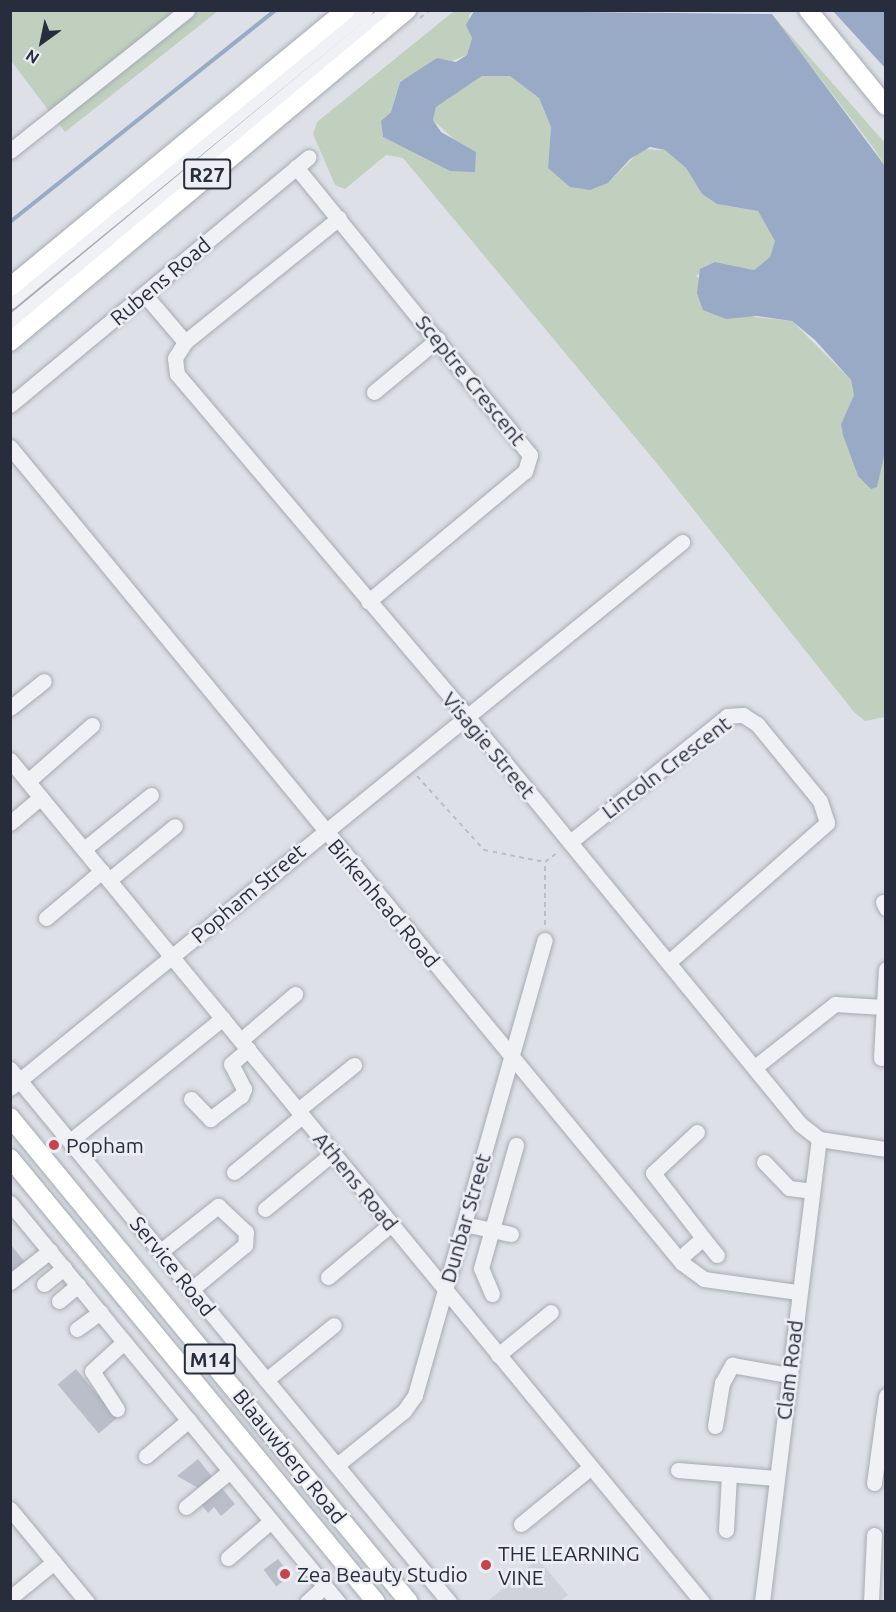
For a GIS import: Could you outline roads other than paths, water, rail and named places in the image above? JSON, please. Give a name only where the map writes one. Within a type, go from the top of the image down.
[{"type":"main road","name":"R27","points":[[10,286],[346,10]]},
{"type":"main road","name":"R27","points":[[10,342],[407,10]]},
{"type":"main road","points":[[808,10],[885,105]]},
{"type":"main road","name":"Blaauwberg Road","points":[[10,1117],[409,1602]]},
{"type":"main road","name":"Blaauwberg Road","points":[[10,1158],[376,1602]]},
{"type":"street","points":[[10,151],[187,10]]},
{"type":"street","points":[[10,301],[365,10]]},
{"type":"street","points":[[10,323],[389,10]]},
{"type":"street","name":"Rubens Road","points":[[10,405],[309,157]]},
{"type":"street","name":"Sceptre Crescent","points":[[296,167],[526,445],[530,462],[368,602]]},
{"type":"street","points":[[145,295],[185,342],[339,218]]},
{"type":"street","points":[[374,392],[438,339]]},
{"type":"street","name":"Visagie Street","points":[[185,342],[175,358],[177,374],[470,720],[800,1124],[819,1140]]},
{"type":"street","name":"Birkenhead Road","points":[[10,447],[679,1259],[704,1279],[798,1292]]},
{"type":"street","name":"Popham Street","points":[[14,1079],[172,956],[324,830],[407,765],[470,720],[682,542]]},
{"type":"street","points":[[10,708],[44,681]]},
{"type":"street","name":"Lincoln Crescent","points":[[570,842],[727,716],[743,715],[757,724],[820,801],[827,824],[669,961]]},
{"type":"street","points":[[28,781],[92,725]]},
{"type":"street","name":"Athens Road","points":[[10,760],[702,1602]]},
{"type":"street","points":[[84,849],[151,795]]},
{"type":"street","points":[[10,823],[41,797]]},
{"type":"street","points":[[46,918],[175,826]]},
{"type":"street","name":"Dunbar Street","points":[[337,1465],[411,1402],[545,940]]},
{"type":"street","points":[[881,1058],[885,969]]},
{"type":"street","points":[[191,1099],[210,1119],[241,1096],[244,1089],[231,1064],[244,1044],[295,994]]},
{"type":"street","points":[[755,1067],[836,1004],[883,1007]]},
{"type":"street","points":[[70,1141],[222,1018]]},
{"type":"street","points":[[234,1172],[354,1065]]},
{"type":"street","name":"Service Road","points":[[14,1079],[70,1141],[449,1602]]},
{"type":"street","points":[[697,1132],[653,1173],[717,1255]]},
{"type":"street","points":[[819,1140],[885,1149]]},
{"type":"street","name":"Clam Road","points":[[762,1602],[798,1292],[819,1140]]},
{"type":"street","points":[[492,1294],[481,1273],[490,1231],[516,1144]]},
{"type":"street","points":[[266,1209],[333,1153]]},
{"type":"street","points":[[764,1162],[789,1188],[812,1191]]},
{"type":"street","points":[[10,1203],[16,1221],[50,1251],[338,1602]]},
{"type":"street","points":[[161,1251],[218,1206],[246,1232],[244,1245],[192,1289]]},
{"type":"street","points":[[328,1277],[391,1224]]},
{"type":"street","points":[[464,1224],[511,1234]]},
{"type":"street","points":[[679,1259],[703,1239]]},
{"type":"street","points":[[10,1282],[50,1251]]},
{"type":"street","points":[[44,1284],[64,1268]]},
{"type":"street","points":[[59,1301],[78,1285]]},
{"type":"street","points":[[77,1329],[100,1312]]},
{"type":"street","points":[[498,1355],[551,1312]]},
{"type":"street","points":[[266,1380],[334,1326]]},
{"type":"street","points":[[117,1408],[92,1371],[124,1342]]},
{"type":"street","points":[[715,1426],[722,1383],[732,1365],[788,1375]]},
{"type":"street","points":[[874,1483],[885,1396]]},
{"type":"street","points":[[146,1456],[189,1420]]},
{"type":"street","points":[[521,1524],[591,1467]]},
{"type":"street","points":[[678,1470],[776,1478]]},
{"type":"street","points":[[186,1507],[230,1471]]},
{"type":"street","points":[[726,1530],[729,1474]]},
{"type":"street","points":[[10,1509],[87,1602]]},
{"type":"street","points":[[228,1557],[272,1521]]},
{"type":"street","points":[[871,1602],[881,1559],[874,1535]]},
{"type":"street","points":[[10,1598],[54,1562]]},
{"type":"street","points":[[307,1602],[325,1586]]},
{"type":"water","points":[[474,11],[772,14],[885,166],[886,448],[877,487],[871,489],[858,476],[843,435],[841,424],[854,395],[851,380],[815,340],[792,321],[757,316],[726,319],[703,310],[697,293],[700,269],[715,262],[754,270],[770,257],[775,241],[758,211],[717,204],[702,194],[686,168],[665,150],[650,147],[630,159],[608,183],[590,190],[570,187],[548,168],[551,127],[539,98],[510,76],[482,76],[436,107],[433,120],[441,132],[476,152],[475,172],[450,171],[383,137],[381,121],[391,112],[400,82],[437,58],[456,62],[467,55],[472,38],[466,25]]},
{"type":"water","points":[[833,11],[885,11],[885,68]]},
{"type":"waterway","points":[[10,222],[276,10]]},
{"type":"place","name":"Popham","points":[[54,1145]]},
{"type":"place","name":"THE LEARNING VINE","points":[[486,1565]]},
{"type":"place","name":"Zea Beauty Studio","points":[[285,1574]]}]
